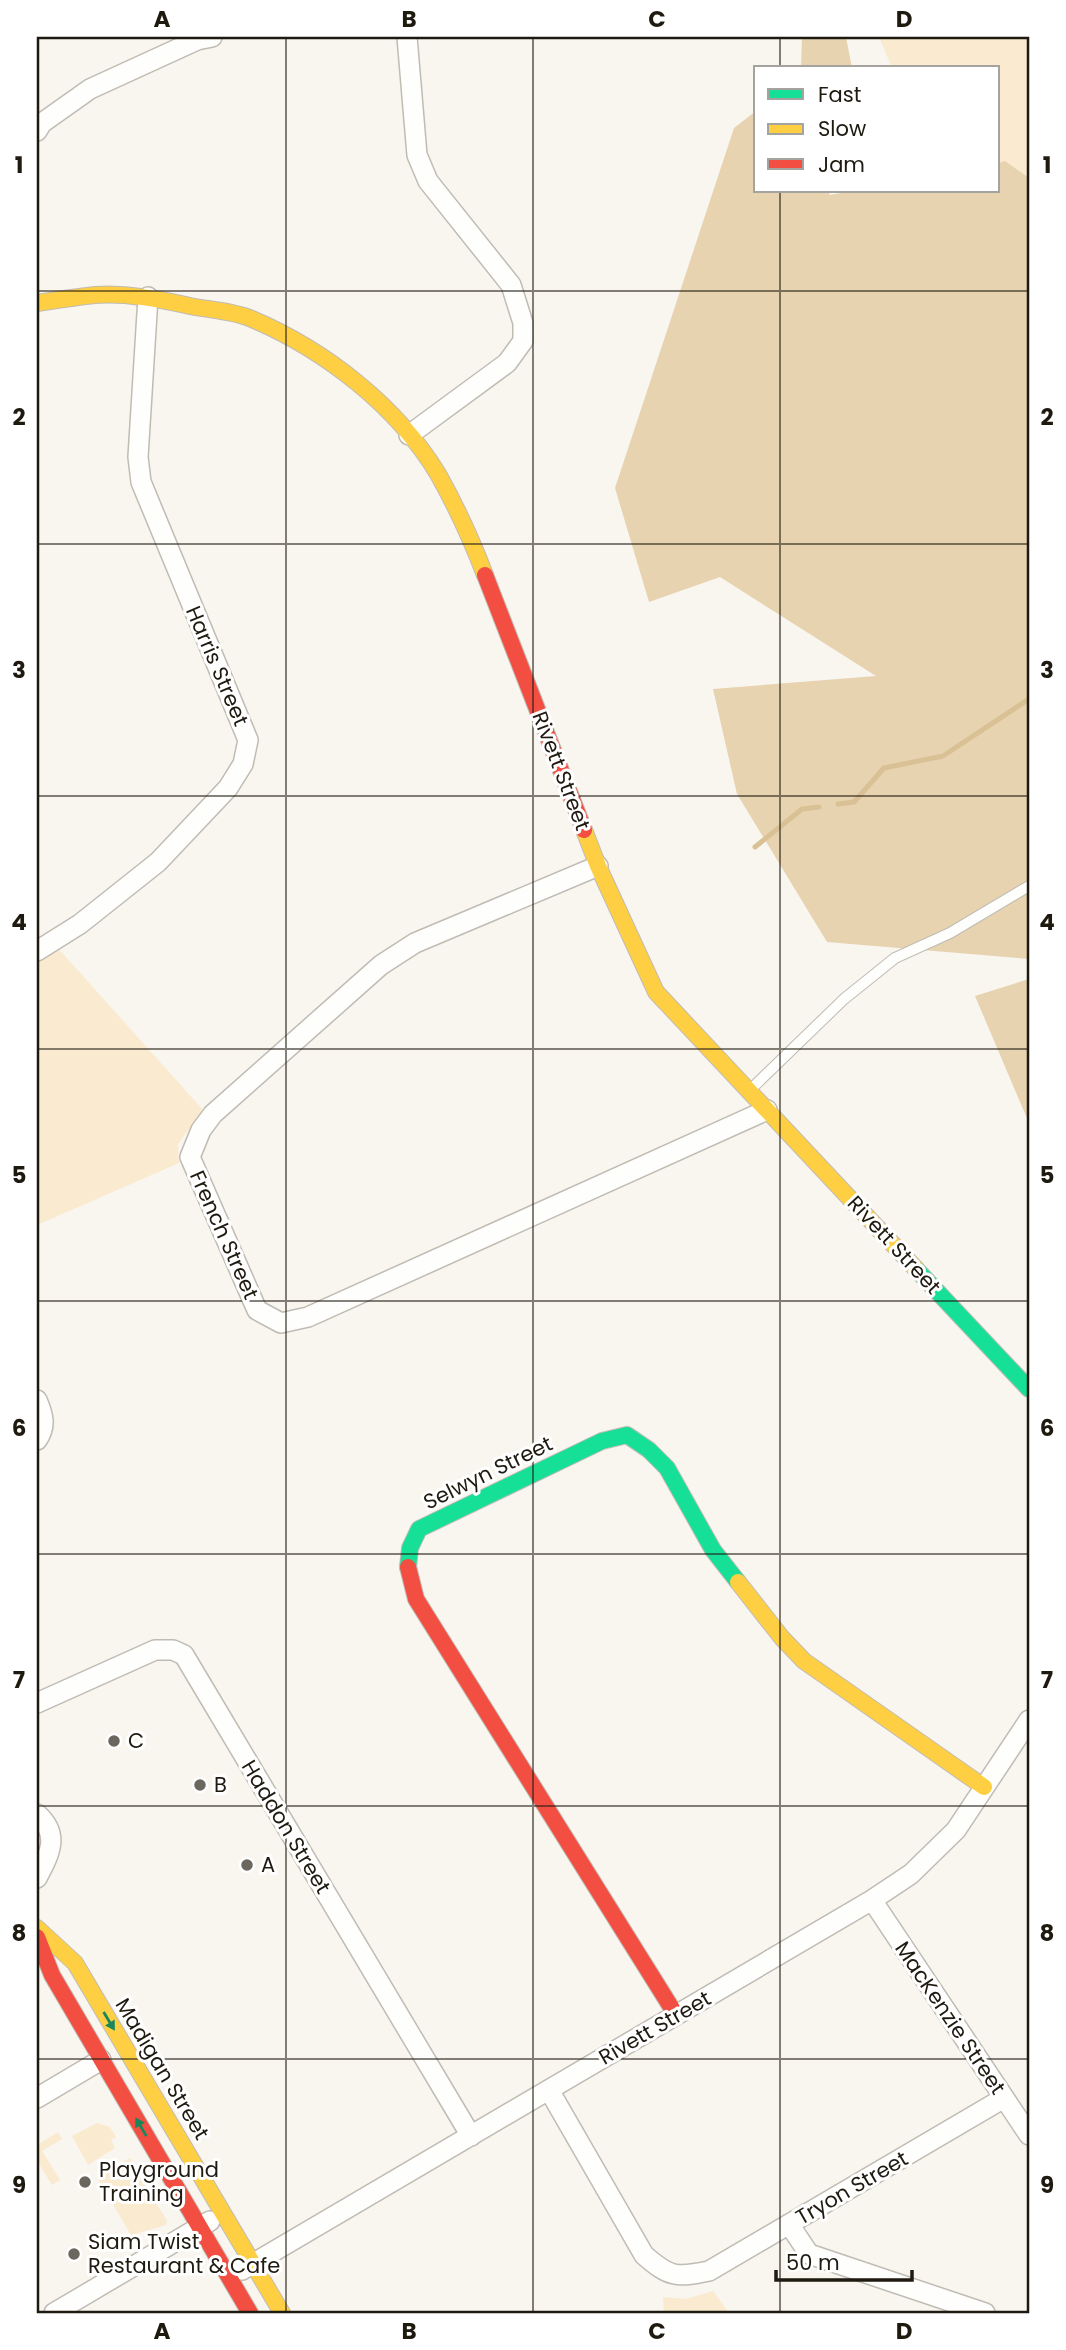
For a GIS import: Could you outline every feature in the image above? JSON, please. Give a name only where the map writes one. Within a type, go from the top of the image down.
[{"type":"street","points":[[407,37],[417,155],[428,181],[511,285],[523,323],[523,341],[507,363],[409,435]]},
{"type":"street","points":[[37,131],[42,123],[90,89],[202,38]]},
{"type":"street","name":"Rivett Street","points":[[37,303],[97,295],[148,297],[250,318],[295,341],[341,371],[383,406],[437,473],[474,546],[598,866],[656,992],[1029,1388]]},
{"type":"street","name":"Harris Street","points":[[37,951],[80,924],[158,862],[228,788],[243,764],[248,740],[141,482],[138,457],[148,297]]},
{"type":"street","name":"French Street","points":[[598,866],[415,943],[381,965],[213,1114],[201,1130],[190,1157],[257,1310],[281,1324],[308,1317],[767,1110]]},
{"type":"street","points":[[37,1400],[45,1418],[37,1440]]},
{"type":"street","name":"Selwyn Street","points":[[676,2015],[416,1599],[407,1572],[408,1549],[419,1529],[603,1441],[627,1435],[649,1450],[667,1468],[713,1550],[775,1630],[804,1661],[984,1787]]},
{"type":"street","name":"Haddon Street","points":[[37,1703],[155,1650],[173,1650],[184,1655],[471,2136]]},
{"type":"street","name":"Rivett Street","points":[[229,2279],[872,1900],[911,1874],[956,1830],[1029,1720]]},
{"type":"street","points":[[37,1814],[50,1832],[51,1850],[37,1878]]},
{"type":"street","name":"MacKenzie Street","points":[[872,1900],[1029,2135]]},
{"type":"street","name":"Madigan Street","points":[[37,1928],[75,1963],[282,2313]]},
{"type":"street","points":[[37,1937],[52,1975],[250,2313]]},
{"type":"street","points":[[37,2098],[101,2060]]},
{"type":"street","name":"Tryon Street","points":[[549,2090],[643,2255],[664,2273],[683,2277],[709,2272],[1004,2098]]},
{"type":"street","points":[[54,2313],[223,2213]]},
{"type":"street","points":[[789,2224],[808,2255],[985,2313]]},
{"type":"lane","points":[[749,1091],[844,999],[895,958],[950,933],[1029,886]]},
{"type":"shaded area","points":[[802,37],[846,37],[852,66],[801,66]]},
{"type":"shaded area","points":[[879,37],[1029,37],[1029,414],[998,192],[1000,66],[891,66]]},
{"type":"shaded area","points":[[754,113],[754,192],[830,192],[829,195],[847,192],[1000,192],[1000,162],[1005,161],[1029,178],[1029,959],[827,942],[737,794],[713,689],[876,676],[720,577],[649,602],[615,488],[734,128]]},
{"type":"shaded area","points":[[56,946],[203,1110],[178,1144],[179,1163],[37,1225],[37,958]]},
{"type":"shaded area","points":[[1029,979],[1029,1123],[975,996]]},
{"type":"shaded area","points":[[97,2123],[110,2127],[116,2137],[111,2140],[115,2148],[88,2165],[72,2136]]},
{"type":"shaded area","points":[[58,2132],[62,2139],[42,2151],[60,2180],[52,2185],[37,2160],[37,2145]]},
{"type":"shaded area","points":[[130,2158],[167,2221],[166,2225],[131,2235],[97,2177]]},
{"type":"shaded area","points":[[713,2291],[729,2313],[664,2313],[663,2297],[686,2299]]},
{"type":"waterway","points":[[838,804],[854,802],[884,768],[943,756],[1029,699]]},
{"type":"waterway","points":[[755,847],[802,809],[819,807]]},
{"type":"traffic: fast","points":[[916,1269],[1029,1389]]},
{"type":"traffic: fast","points":[[408,1567],[410,1548],[419,1529],[602,1441],[627,1435],[649,1450],[667,1468],[713,1550],[738,1582]]},
{"type":"traffic: slow","points":[[37,303],[95,295],[155,299],[245,316],[306,347],[332,364],[380,403],[421,449],[451,498],[485,575]]},
{"type":"traffic: slow","points":[[584,830],[656,992],[916,1269]]},
{"type":"traffic: slow","points":[[738,1582],[782,1638],[804,1661],[984,1787]]},
{"type":"traffic: slow","points":[[37,1928],[75,1963],[282,2313]]},
{"type":"traffic: jam","points":[[485,575],[584,830]]},
{"type":"traffic: jam","points":[[408,1567],[416,1599],[676,2015]]},
{"type":"traffic: jam","points":[[37,1937],[52,1975],[250,2313]]},
{"type":"place","name":"C","points":[[114,1741]]},
{"type":"place","name":"B","points":[[200,1785]]},
{"type":"place","name":"A","points":[[247,1865]]},
{"type":"place","name":"Playground Training","points":[[85,2182]]},
{"type":"place","name":"Siam Twist Restaurant & Cafe","points":[[74,2254]]}]
